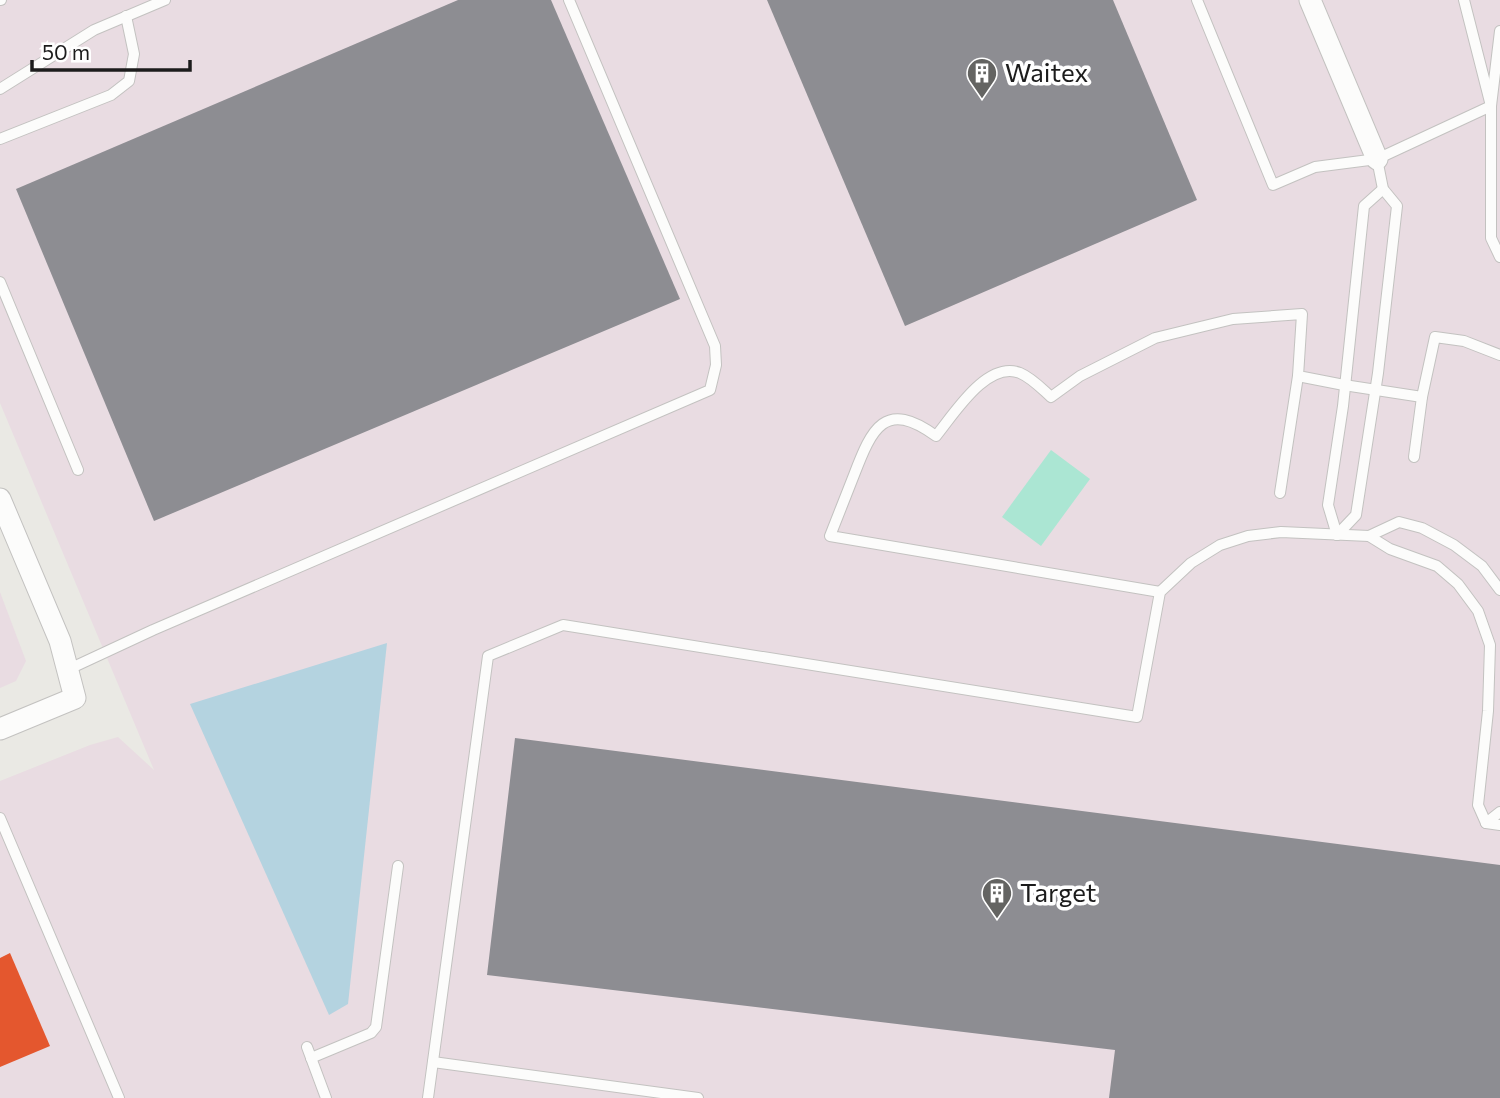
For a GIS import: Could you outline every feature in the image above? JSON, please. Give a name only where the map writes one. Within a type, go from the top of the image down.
[{"type":"street","points":[[1310,0],[1377,159]]},
{"type":"street","points":[[0,499],[60,641],[75,698],[0,729]]},
{"type":"lane","points":[[0,89],[93,30],[165,0]]},
{"type":"lane","points":[[67,670],[153,630],[710,390],[716,365],[715,346],[569,0]]},
{"type":"lane","points":[[1197,0],[1273,185],[1315,167],[1377,159],[1491,106]]},
{"type":"lane","points":[[1464,0],[1491,106]]},
{"type":"lane","points":[[0,139],[111,95],[129,81],[134,54],[126,16]]},
{"type":"lane","points":[[1500,31],[1491,106],[1491,238],[1500,257]]},
{"type":"lane","points":[[1337,535],[1356,515],[1375,388],[1397,206],[1383,189],[1377,159]]},
{"type":"lane","points":[[1337,535],[1328,505],[1364,206],[1383,189]]},
{"type":"lane","points":[[0,282],[78,470]]},
{"type":"lane","points":[[1160,592],[830,536],[867,441],[880,424],[895,418],[909,420],[936,436],[978,385],[1000,372],[1019,372],[1051,397],[1080,376],[1155,338],[1233,318],[1302,314],[1298,376],[1280,493]]},
{"type":"lane","points":[[1414,457],[1422,397],[1435,337],[1464,341],[1500,355]]},
{"type":"lane","points":[[1298,376],[1344,386],[1375,388],[1422,397]]},
{"type":"lane","points":[[428,1098],[488,656],[563,625],[1137,717],[1160,592],[1191,563],[1220,545],[1248,536],[1281,533],[1369,536],[1399,522],[1422,528],[1454,545],[1482,566],[1500,590]]},
{"type":"lane","points":[[1369,536],[1390,549],[1437,566],[1458,584],[1478,611],[1490,645],[1488,711],[1478,804],[1486,823]]},
{"type":"lane","points":[[1486,823],[1500,812]]},
{"type":"lane","points":[[0,818],[119,1098]]},
{"type":"lane","points":[[1486,823],[1500,825]]},
{"type":"lane","points":[[326,1098],[309,1053],[371,1033],[376,1027],[398,866]]},
{"type":"lane","points":[[433,1062],[698,1098]]},
{"type":"shaded area","points":[[0,0],[1500,0],[1500,1098],[0,1098],[0,781],[90,745],[118,737],[154,770],[0,403]]},
{"type":"shaded area","points":[[0,592],[26,661],[16,681],[0,688]]},
{"type":"green space","points":[[1051,450],[1090,479],[1041,546],[1002,517]]},
{"type":"water","points":[[387,643],[348,1004],[329,1015],[190,704]]},
{"type":"building: Shops","points":[[10,953],[50,1046],[0,1067],[0,958]]},
{"type":"building: Industry","points":[[458,0],[551,0],[680,299],[154,521],[16,189]]},
{"type":"building: Industry","name":"Waitex","points":[[767,0],[1113,0],[1197,200],[905,326]]},
{"type":"building: Industry","name":"Target","points":[[515,738],[1500,865],[1500,1098],[1109,1098],[1115,1050],[487,975]]},
{"type":"place","name":"Waitex","points":[[982,100]]},
{"type":"place","name":"Target","points":[[997,920]]}]
